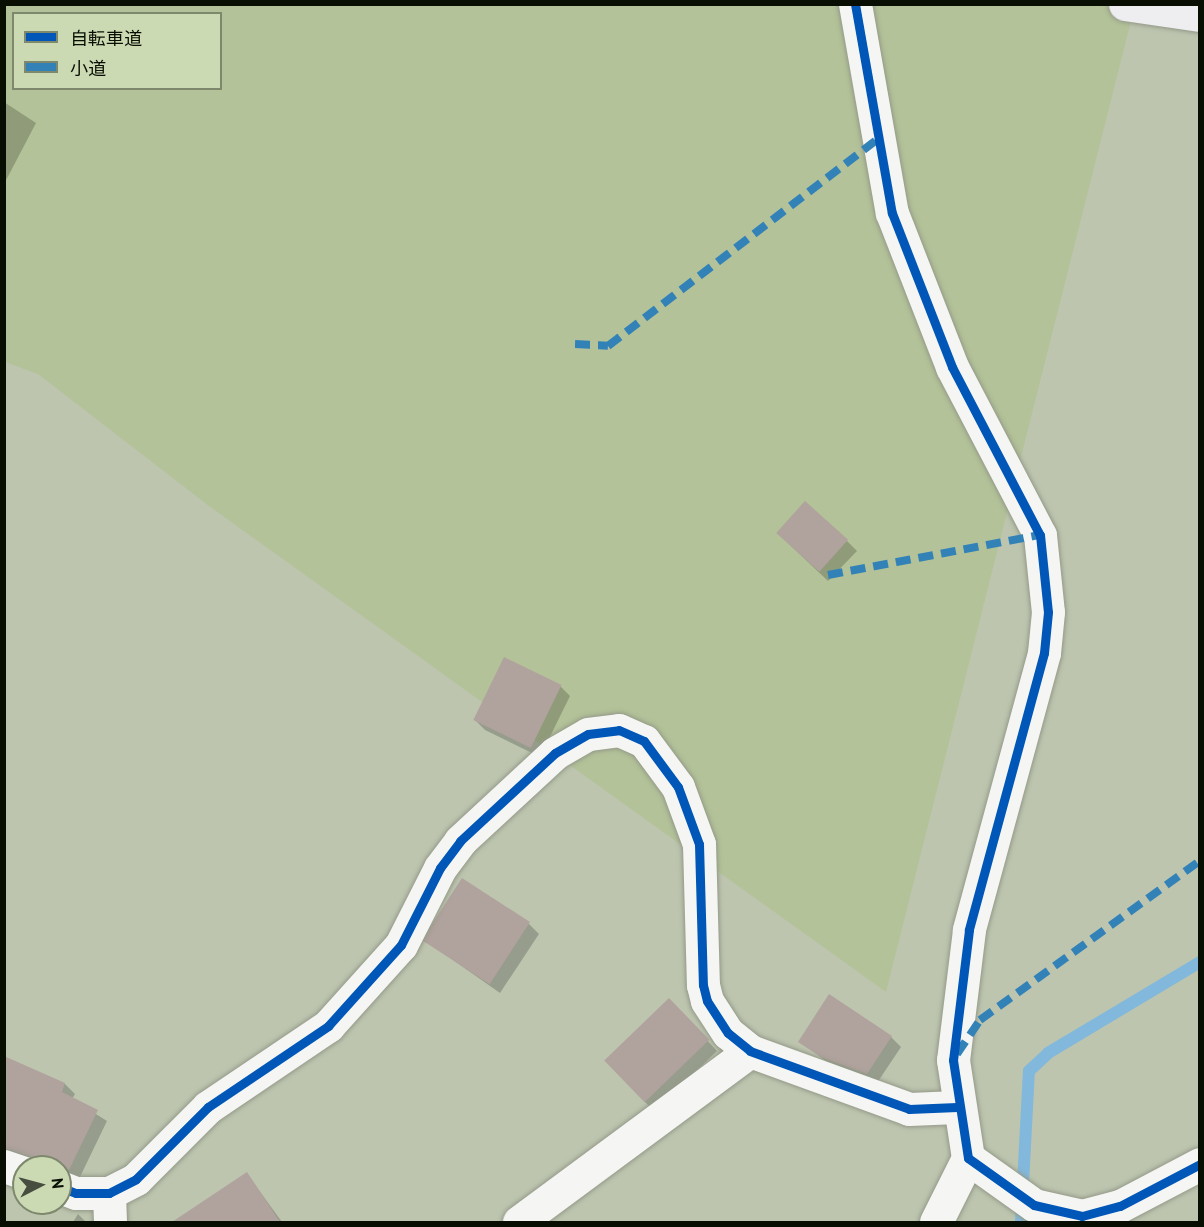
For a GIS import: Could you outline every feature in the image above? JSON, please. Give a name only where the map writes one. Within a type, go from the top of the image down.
[{"type":"main road","points":[[1125,4],[1200,15]]},
{"type":"street","points":[[855,4],[892,213],[951,367],[1040,535],[1048,612],[1044,653],[969,930],[953,1060],[957,1107],[968,1158],[936,1222]]},
{"type":"street","points":[[72,1190],[110,1208],[135,1179],[208,1107],[328,1026],[401,945],[440,868],[460,841],[555,753],[588,735],[619,730],[644,741],[678,787],[699,844],[706,1001],[728,1033],[750,1051],[909,1109],[957,1107]]},
{"type":"street","points":[[519,1222],[750,1051]]},
{"type":"street","points":[[968,1158],[1021,1197],[1082,1216],[1120,1206],[1200,1164]]},
{"type":"green space","points":[[5,5],[1135,5],[886,992],[209,506],[38,374],[5,362]]},
{"type":"building","points":[[805,501],[848,540],[819,572],[776,533]]},
{"type":"building","points":[[504,657],[562,685],[531,748],[473,720]]},
{"type":"building","points":[[462,878],[530,922],[490,984],[422,940]]},
{"type":"building","points":[[829,994],[892,1036],[867,1074],[821,1057],[798,1042]]},
{"type":"building","points":[[669,998],[709,1040],[645,1102],[604,1061]]},
{"type":"building","points":[[4,1056],[65,1083],[62,1092],[98,1110],[72,1164],[72,1155],[25,1155],[4,1148]]},
{"type":"building","points":[[247,1172],[280,1222],[172,1222]]},
{"type":"waterway","points":[[1021,1222],[1029,1071],[1048,1053],[1200,962]]},
{"type":"marked path","points":[[575,344],[608,346],[878,139]]},
{"type":"marked path","points":[[828,575],[1040,535]]},
{"type":"marked path","points":[[957,1054],[980,1020],[1200,861]]},
{"type":"cycle path","points":[[855,4],[892,213],[952,367],[1040,535],[1048,612],[1044,653],[969,930],[953,1060],[968,1158],[1034,1205],[1082,1216],[1120,1206],[1200,1164]]},
{"type":"cycle path","points":[[72,1192],[109,1193],[136,1179],[208,1107],[328,1026],[401,945],[440,868],[460,841],[555,753],[588,734],[619,730],[644,741],[678,787],[699,844],[703,985],[707,1001],[728,1033],[750,1051],[909,1109],[957,1107]]}]
